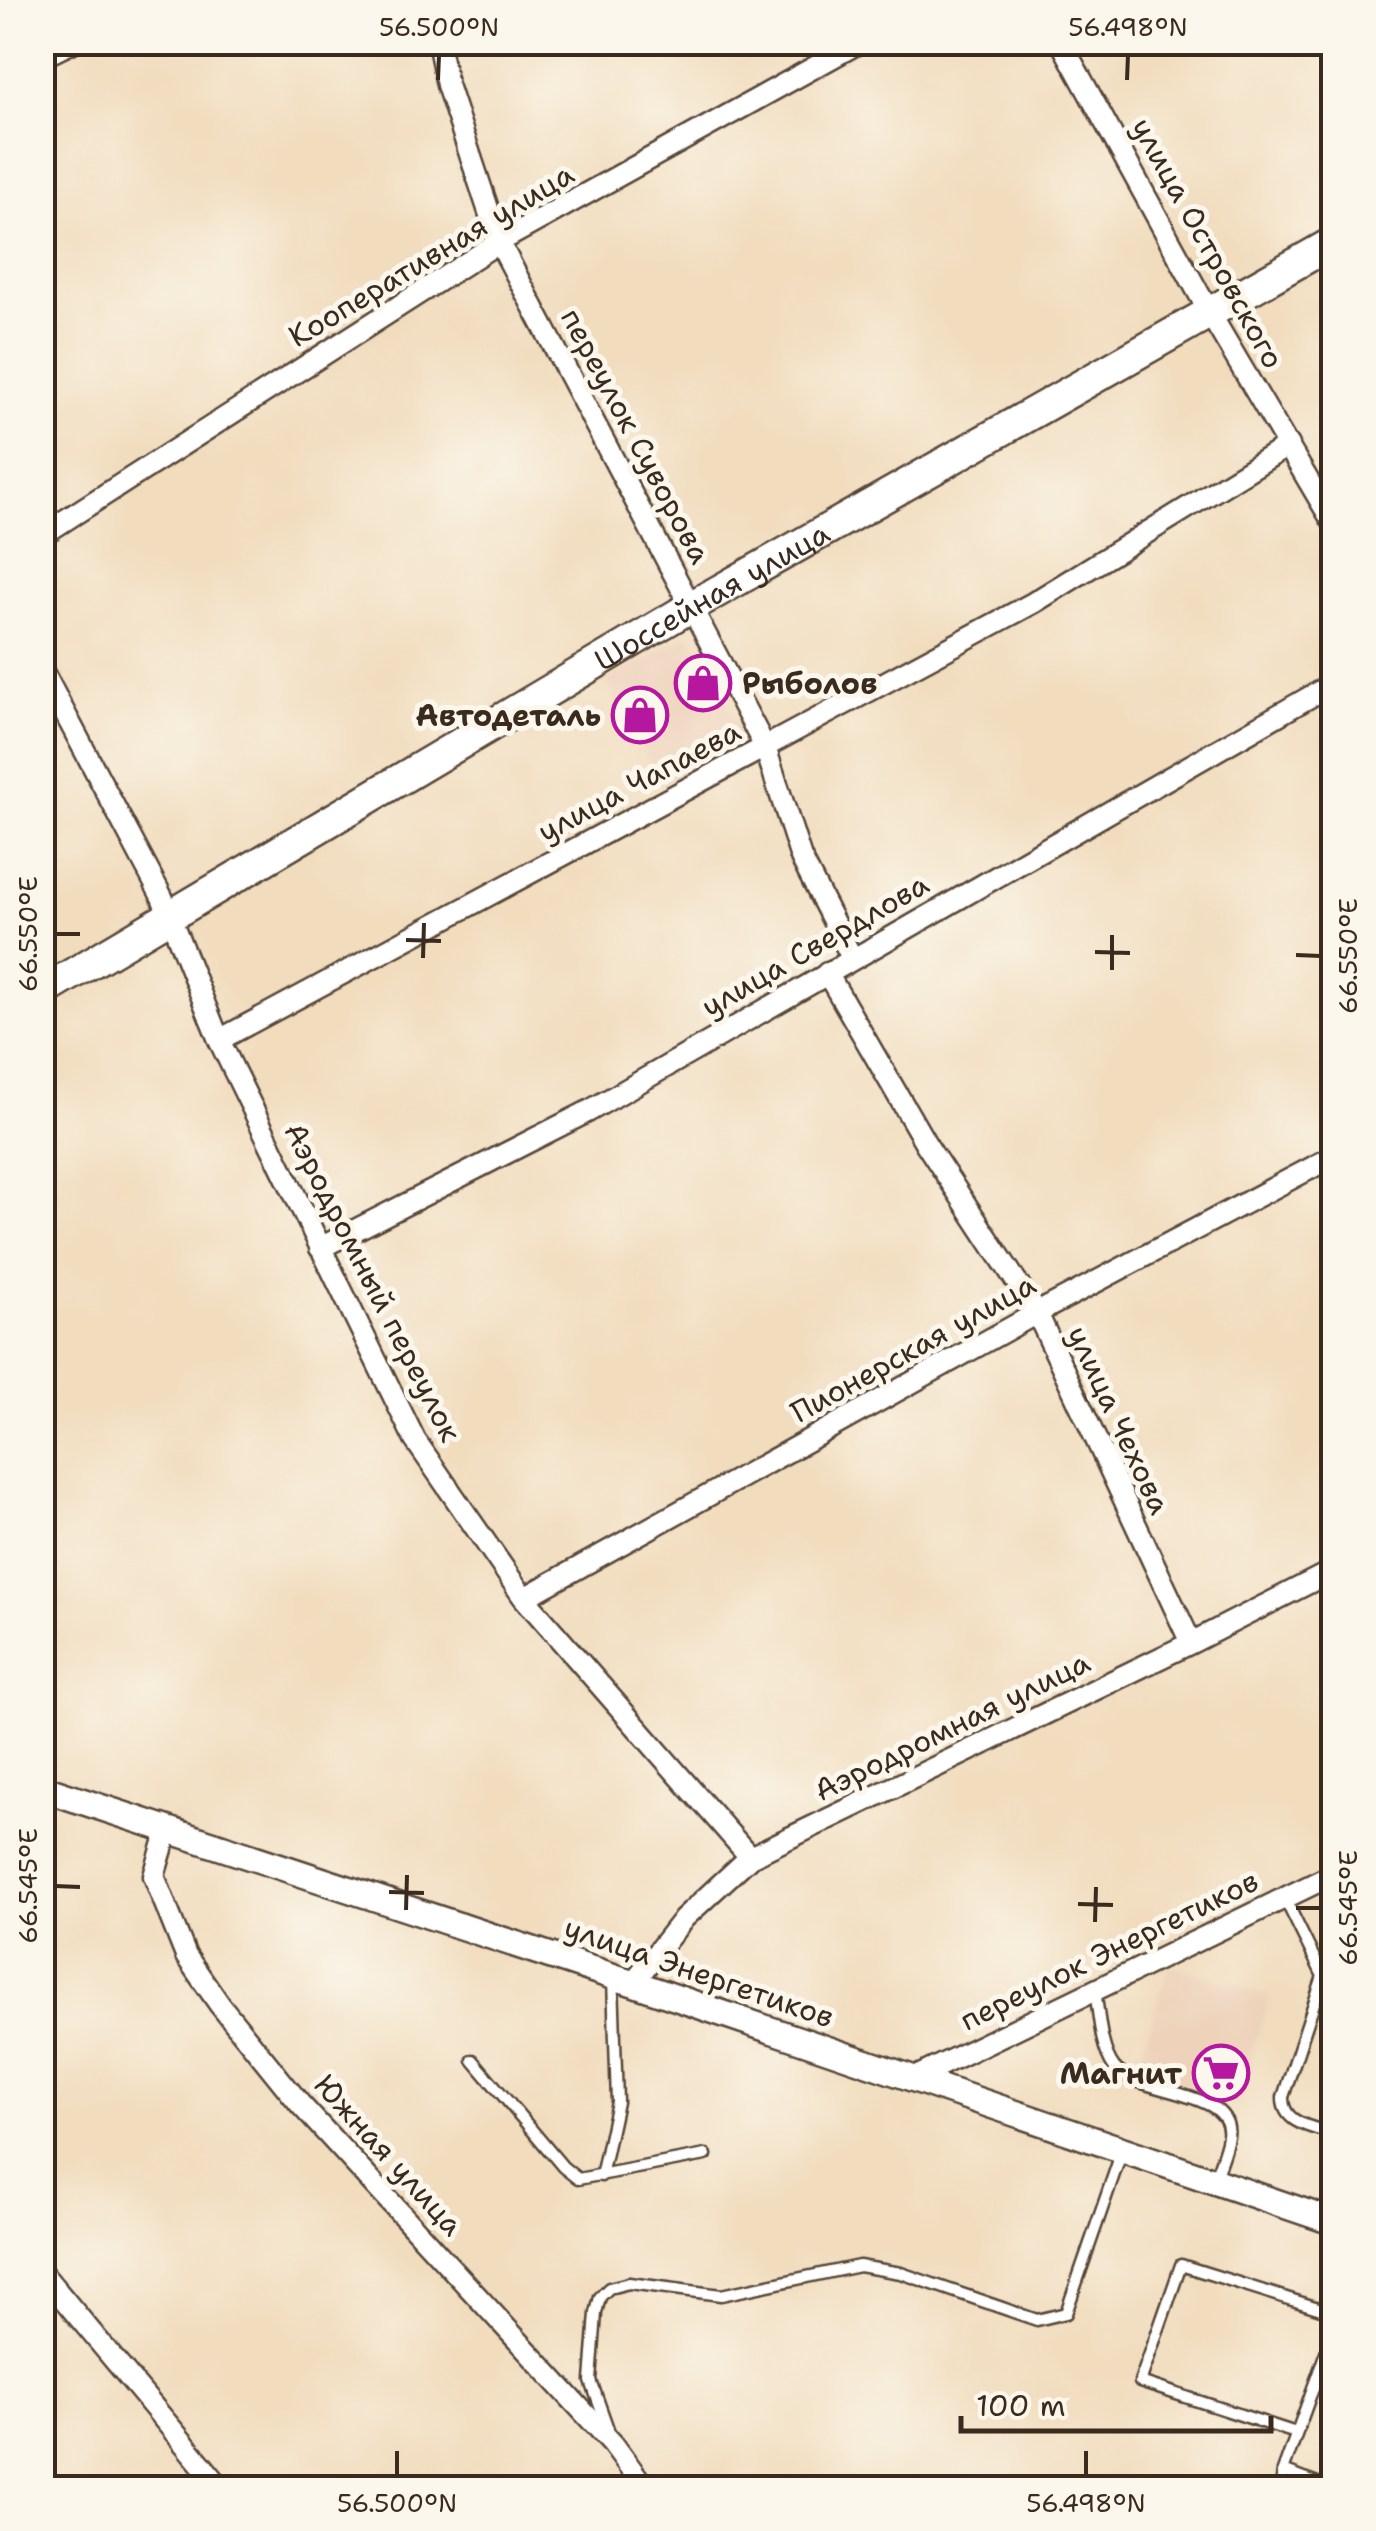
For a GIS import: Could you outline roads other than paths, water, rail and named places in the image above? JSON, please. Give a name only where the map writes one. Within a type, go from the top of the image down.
[{"type":"main road","name":"Шоссейная улица","points":[[42,992],[692,606],[1334,242]]},
{"type":"street","points":[[42,57],[73,42]]},
{"type":"street","name":"переулок Суворова","points":[[438,42],[447,85],[499,242],[765,748],[801,858],[852,958]]},
{"type":"street","name":"Кооперативная улица","points":[[42,535],[499,242],[860,42]]},
{"type":"street","name":"улица Островского","points":[[1062,42],[1209,312],[1334,524]]},
{"type":"street","name":"улица Чапаева","points":[[220,1040],[1033,602],[1290,444]]},
{"type":"street","name":"Аэродромный переулок","points":[[42,670],[162,897],[220,1040],[416,1440],[524,1598],[750,1857]]},
{"type":"street","name":"улица Свердлова","points":[[320,1248],[589,1111],[1334,683]]},
{"type":"street","name":"улица Чехова","points":[[826,972],[926,1144],[1036,1314],[1191,1643]]},
{"type":"street","name":"Пионерская улица","points":[[524,1598],[1036,1314],[1334,1156]]},
{"type":"street","name":"Аэродромная улица","points":[[623,1979],[750,1857],[1334,1570]]},
{"type":"street","name":"улица Энергетиков","points":[[42,1788],[623,1979],[1334,2222]]},
{"type":"street","name":"Южная улица","points":[[168,1830],[154,1876],[186,1956],[220,2005],[300,2104],[613,2444],[636,2486]]},
{"type":"street","name":"переулок Энергетиков","points":[[910,2080],[1334,1874]]},
{"type":"street","points":[[42,2273],[221,2488]]},
{"type":"lane","points":[[1285,1898],[1323,1976]]},
{"type":"lane","points":[[1334,1964],[1323,1976],[1282,2097],[1287,2116],[1334,2134]]},
{"type":"lane","points":[[601,2176],[617,2102],[623,1979]]},
{"type":"lane","points":[[1095,1990],[1113,2066],[1130,2078],[1210,2104],[1226,2121],[1229,2133],[1213,2182]]},
{"type":"lane","points":[[473,2060],[570,2175],[587,2179],[706,2155]]},
{"type":"lane","points":[[613,2444],[591,2381],[596,2313],[600,2297],[609,2288],[630,2283],[721,2295],[859,2266],[901,2273],[1036,2320],[1066,2313],[1122,2151]]},
{"type":"lane","points":[[1296,2434],[1140,2382],[1181,2265],[1334,2312]]},
{"type":"lane","points":[[1281,2488],[1283,2471],[1334,2330]]},
{"type":"lane","points":[[1283,2471],[1328,2488]]},
{"type":"place","name":"Рыболов","points":[[703,683]]},
{"type":"place","name":"Автодеталь","points":[[640,715]]},
{"type":"place","name":"Магнит","points":[[1221,2073]]}]
